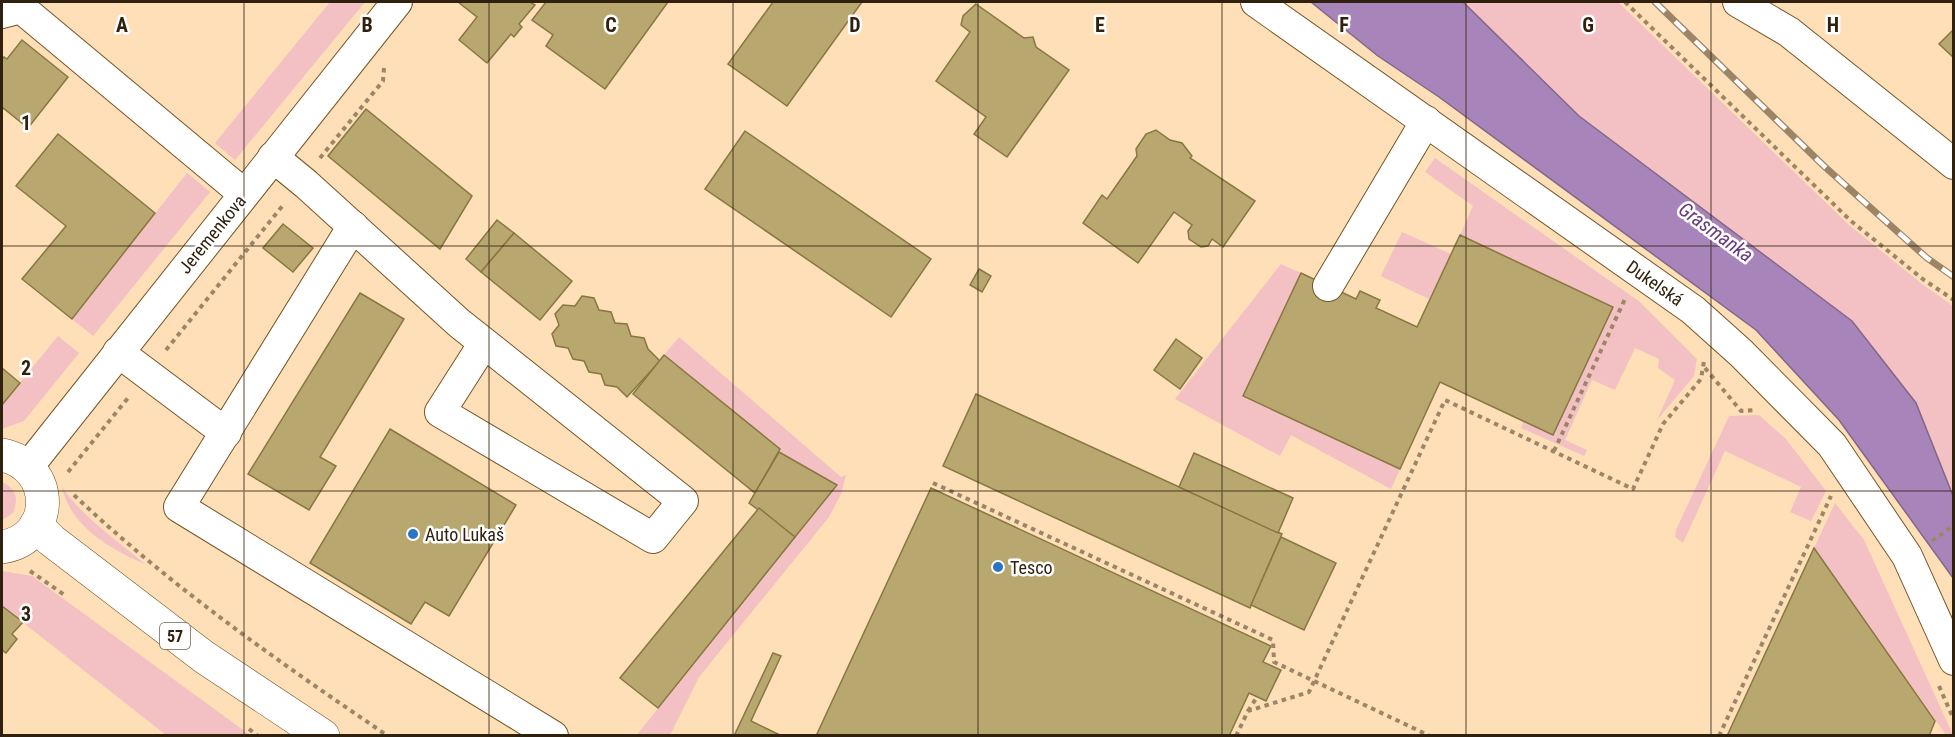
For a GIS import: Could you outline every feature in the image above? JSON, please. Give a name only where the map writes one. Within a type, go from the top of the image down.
[{"type":"main road","points":[[2,546],[22,539],[36,525],[43,498],[37,478],[15,461]]},
{"type":"main road","name":"57","points":[[36,525],[51,540],[204,657],[323,735]]},
{"type":"street","name":"Jeremenkova","points":[[15,461],[118,351],[397,2]]},
{"type":"street","name":"Dukelská","points":[[1256,2],[1693,310],[1741,353],[1832,445],[1907,556],[1944,668]]},
{"type":"street","points":[[1738,2],[1789,32],[1953,164]]},
{"type":"street","points":[[8,9],[244,194]]},
{"type":"street","points":[[1328,286],[1426,122]]},
{"type":"street","points":[[273,157],[484,343],[683,501],[653,538],[440,412],[484,343]]},
{"type":"street","points":[[353,226],[179,507],[552,735]]},
{"type":"street","points":[[118,351],[226,433]]},
{"type":"path","points":[[1625,2],[1851,221],[1924,280],[1953,300]]},
{"type":"path","points":[[1554,451],[1627,293]]},
{"type":"path","points":[[1248,711],[1309,692],[1445,400],[1633,489],[1663,424],[1701,379],[1705,367],[1704,359],[1698,352]]},
{"type":"path","points":[[1705,367],[1740,411],[1760,410]]},
{"type":"path","points":[[933,483],[1273,640],[1273,664],[1430,735]]},
{"type":"path","points":[[1719,735],[1833,492],[1840,501]]},
{"type":"path","points":[[1928,544],[1953,525]]},
{"type":"path","points":[[1944,668],[1953,720]]},
{"type":"path","points":[[1236,735],[1257,697]]},
{"type":"shaded area","points":[[330,2],[365,2],[235,160],[215,143]]},
{"type":"shaded area","points":[[1463,2],[1618,2],[1849,225],[1953,306],[1953,496],[1916,403],[1579,116]]},
{"type":"shaded area","points":[[1435,158],[1640,302],[1697,359],[1694,376],[1657,420],[1675,380],[1658,368],[1659,359],[1635,348],[1615,390],[1592,380],[1565,440],[1587,450],[1584,456],[1521,428],[1524,421],[1553,435],[1613,307],[1460,235],[1473,206],[1425,172]]},
{"type":"shaded area","points":[[187,173],[210,192],[93,336],[72,319]]},
{"type":"shaded area","points":[[1402,232],[1451,254],[1429,299],[1381,276]]},
{"type":"shaded area","points":[[1281,264],[1301,273],[1244,396],[1400,469],[1391,489],[1291,435],[1280,456],[1175,399]]},
{"type":"shaded area","points":[[58,336],[79,353],[24,421],[2,429],[2,405]]},
{"type":"shaded area","points":[[679,337],[841,477],[846,475],[841,494],[829,517],[699,677],[670,735],[636,736],[837,485],[779,452],[780,449],[664,355]]},
{"type":"shaded area","points":[[1759,415],[1786,439],[1826,491],[1811,521],[1790,512],[1801,487],[1725,451],[1683,543],[1675,537],[1676,530],[1729,416]]},
{"type":"shaded area","points":[[2,482],[7,484],[15,494],[16,503],[13,513],[2,520]]},
{"type":"shaded area","points":[[62,487],[90,519],[145,564],[106,544],[83,525],[74,514]]},
{"type":"shaded area","points":[[1835,503],[1864,540],[1953,735],[1946,735],[1814,548]]},
{"type":"shaded area","points":[[2,571],[32,576],[250,735],[166,735],[2,606]]},
{"type":"water","name":"Grasmanka","points":[[1311,2],[1463,2],[1579,116],[1852,321],[1916,403],[1953,496],[1953,578],[1839,420],[1756,330],[1439,97],[1378,56]]},
{"type":"building","points":[[458,2],[530,2],[535,5],[519,24],[522,27],[514,37],[511,34],[487,63],[459,40],[477,17]]},
{"type":"building","points":[[546,2],[668,2],[605,89],[546,46],[553,35],[532,20]]},
{"type":"building","points":[[773,2],[862,2],[787,106],[728,64]]},
{"type":"building","points":[[976,4],[1024,38],[1033,37],[1036,47],[1069,70],[1007,157],[974,134],[986,117],[936,81],[970,32],[961,25],[963,16]]},
{"type":"building","points":[[1954,29],[1954,58],[1939,44]]},
{"type":"building","points":[[22,40],[68,77],[28,128],[3,108],[2,110],[2,59],[4,57],[7,59]]},
{"type":"building","points":[[366,109],[472,196],[440,249],[328,156]]},
{"type":"building","points":[[1156,130],[1170,140],[1182,143],[1192,156],[1190,158],[1255,201],[1223,247],[1212,239],[1208,246],[1201,247],[1189,239],[1188,231],[1192,225],[1174,212],[1138,263],[1083,223],[1102,195],[1107,199],[1137,156],[1136,149],[1146,134]]},
{"type":"building","points":[[745,131],[931,259],[891,317],[705,189]]},
{"type":"building","points":[[58,134],[155,213],[72,319],[22,279],[66,226],[16,186]]},
{"type":"building","points":[[497,220],[514,233],[481,272],[466,259]]},
{"type":"building","points":[[283,224],[313,248],[293,272],[263,248]]},
{"type":"building","points":[[514,233],[572,281],[540,320],[481,272]]},
{"type":"building","points":[[1460,235],[1613,307],[1553,435],[1440,382],[1400,469],[1243,396],[1301,273],[1356,299],[1360,291],[1380,300],[1376,308],[1417,327]]},
{"type":"building","points":[[979,269],[991,276],[982,292],[970,285]]},
{"type":"building","points":[[360,293],[404,319],[320,457],[336,466],[309,510],[248,474]]},
{"type":"building","points":[[582,296],[594,298],[599,310],[611,312],[615,323],[627,324],[631,336],[644,338],[648,349],[660,361],[627,397],[617,387],[605,385],[601,374],[589,372],[584,361],[573,359],[568,348],[556,346],[552,334],[559,325],[555,314],[563,305],[575,306]]},
{"type":"building","points":[[1176,339],[1202,358],[1180,389],[1154,370]]},
{"type":"building","points":[[664,355],[780,449],[755,493],[633,394]]},
{"type":"building","points":[[2,368],[20,383],[2,405]]},
{"type":"building","points":[[976,394],[1282,534],[1250,608],[943,466]]},
{"type":"building","points":[[390,429],[516,505],[449,616],[425,602],[411,624],[310,563]]},
{"type":"building","points":[[779,452],[837,485],[795,537],[749,503]]},
{"type":"building","points":[[1194,453],[1293,498],[1278,533],[1179,487]]},
{"type":"building","name":"Tesco","points":[[931,488],[1271,646],[1263,662],[1281,670],[1266,701],[1249,693],[1229,736],[816,736]]},
{"type":"building","points":[[759,508],[795,537],[658,708],[620,678]]},
{"type":"building","points":[[1281,537],[1336,563],[1304,630],[1251,605]]},
{"type":"building","points":[[1814,548],[1935,721],[1929,736],[1727,736]]},
{"type":"building","points":[[2,606],[23,622],[12,634],[17,639],[6,653],[2,650]]},
{"type":"building","points":[[773,653],[781,656],[751,721],[782,736],[734,736]]},
{"type":"railway","points":[[1655,2],[1825,167],[1927,258],[1954,277]]},
{"type":"place","name":"Auto Lukaš","points":[[413,534]]},
{"type":"place","name":"Tesco","points":[[998,567]]}]
